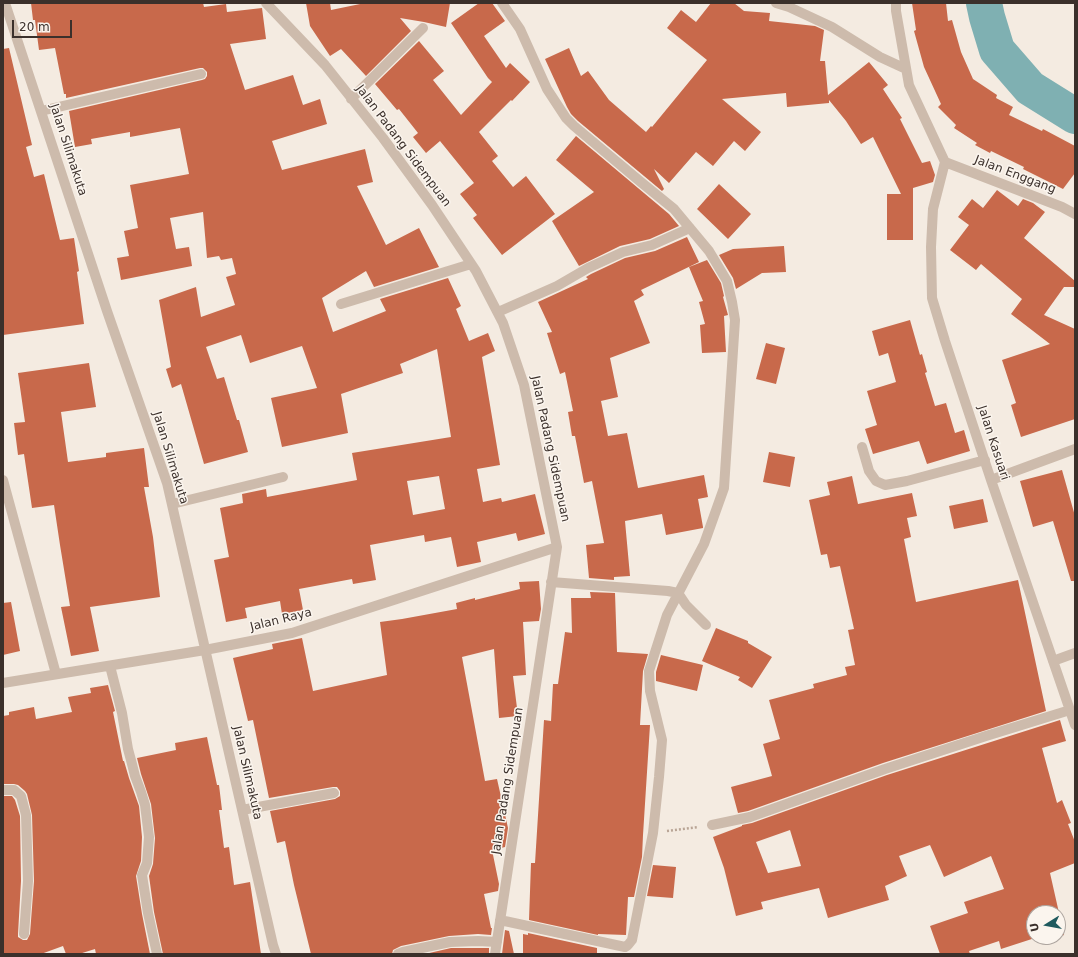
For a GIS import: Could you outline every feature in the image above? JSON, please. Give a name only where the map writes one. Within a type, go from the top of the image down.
[{"type":"street","name":"Jalan Silimakuta","points":[[6,3],[107,311],[167,483],[276,954]]},
{"type":"street","name":"Jalan Padang Sidempuan","points":[[266,3],[325,65],[383,138],[427,198],[476,272],[498,312],[524,384],[557,547],[495,954]]},
{"type":"street","points":[[500,920],[625,947],[632,940],[653,834],[662,740],[650,691],[649,671],[666,615],[704,544],[724,488],[734,320],[732,302],[727,281],[709,251],[674,209],[566,118],[547,89],[520,30],[502,3]]},
{"type":"street","points":[[776,3],[789,7],[832,27],[880,57],[906,69]]},
{"type":"street","points":[[896,3],[909,85],[945,162]]},
{"type":"street","points":[[352,99],[423,28]]},
{"type":"street","points":[[41,111],[201,74]]},
{"type":"street","name":"Jalan Enggang","points":[[945,162],[1062,207],[1075,214]]},
{"type":"street","name":"Jalan Kasuari","points":[[945,162],[933,209],[931,247],[932,298],[991,480],[1075,725]]},
{"type":"street","points":[[498,312],[557,286],[588,268],[623,252],[652,245],[690,228]]},
{"type":"street","points":[[341,304],[471,264]]},
{"type":"street","points":[[862,447],[869,471],[876,481],[885,485],[907,481],[985,460]]},
{"type":"street","points":[[991,480],[1075,449]]},
{"type":"street","points":[[172,504],[283,477]]},
{"type":"street","points":[[3,480],[56,674]]},
{"type":"street","name":"Jalan Raya","points":[[3,683],[205,650],[292,633],[557,547]]},
{"type":"street","points":[[551,582],[668,591],[678,594],[686,605],[706,625]]},
{"type":"street","points":[[1053,660],[1075,653]]},
{"type":"street","points":[[110,666],[122,713],[128,749],[144,805],[149,837],[147,863],[142,875],[157,954]]},
{"type":"street","points":[[712,825],[750,817],[892,767],[1070,710]]},
{"type":"street","points":[[3,790],[14,790],[21,796],[26,815],[28,881],[24,934]]},
{"type":"street","points":[[242,810],[334,794]]},
{"type":"street","points":[[398,954],[450,942],[497,942]]},
{"type":"path","points":[[666,831],[698,827]]},
{"type":"building","points":[[31,3],[203,3],[204,7],[226,4],[227,12],[262,8],[266,39],[230,44],[245,90],[293,75],[303,105],[320,99],[327,124],[272,141],[282,170],[365,149],[373,182],[357,186],[386,245],[419,228],[439,267],[374,287],[366,271],[322,298],[333,332],[386,311],[380,299],[448,278],[461,306],[456,309],[469,341],[488,333],[495,351],[482,357],[500,465],[477,469],[483,502],[501,498],[502,502],[535,494],[545,534],[518,541],[516,533],[477,542],[481,562],[457,567],[451,537],[425,542],[424,535],[370,545],[376,580],[353,584],[352,579],[299,589],[303,610],[282,614],[280,601],[245,608],[247,618],[226,622],[214,560],[229,557],[220,508],[243,503],[242,494],[266,489],[267,497],[357,480],[352,453],[451,437],[437,349],[400,364],[403,373],[341,394],[348,433],[282,447],[271,398],[317,388],[302,346],[250,363],[241,335],[206,347],[217,379],[224,377],[248,452],[204,464],[181,384],[172,388],[166,369],[171,367],[159,300],[196,287],[201,317],[235,305],[226,277],[236,274],[232,258],[221,260],[219,256],[207,258],[203,212],[170,218],[176,249],[189,247],[192,266],[121,280],[117,258],[129,256],[124,231],[138,228],[130,185],[189,174],[180,128],[130,137],[130,132],[91,139],[92,144],[75,147],[69,111],[202,80],[207,76],[207,72],[203,68],[200,68],[66,98],[55,48],[39,50],[35,20],[33,20]],"holes":[[[439,476],[445,509],[413,515],[407,481]]]},
{"type":"building","points":[[306,3],[330,3],[331,10],[365,3],[450,3],[446,27],[400,18],[411,31],[366,76],[341,49],[330,56],[310,26]]},
{"type":"building","points":[[479,3],[492,3],[505,21],[484,36],[506,68],[510,63],[530,82],[479,132],[498,156],[492,161],[513,187],[526,176],[555,214],[502,255],[473,218],[477,215],[460,194],[474,183],[440,141],[426,153],[413,137],[418,133],[399,109],[397,110],[375,84],[419,41],[444,71],[433,80],[461,115],[492,82],[451,23]]},
{"type":"building","points":[[711,3],[734,3],[744,11],[770,13],[769,21],[815,26],[824,30],[820,61],[825,61],[828,95],[869,62],[888,85],[883,89],[902,118],[900,119],[922,163],[930,161],[935,175],[933,182],[913,188],[913,240],[887,240],[887,194],[901,194],[873,137],[861,144],[846,121],[829,100],[829,103],[787,107],[786,93],[722,99],[761,132],[745,151],[734,141],[713,166],[696,152],[669,183],[654,169],[664,189],[662,191],[571,114],[545,59],[569,48],[581,76],[588,71],[609,100],[646,132],[651,126],[652,127],[707,60],[667,28],[681,10],[696,22]]},
{"type":"building","points":[[912,3],[946,3],[948,21],[952,20],[961,52],[973,79],[997,95],[996,98],[1013,107],[1009,115],[1042,131],[1043,129],[1075,146],[1075,173],[1063,189],[1023,169],[1024,167],[975,145],[977,143],[954,128],[956,125],[938,107],[941,104],[924,67],[914,31],[916,30]]},
{"type":"building","points":[[9,48],[32,145],[26,147],[34,177],[44,174],[60,240],[74,238],[84,324],[3,335],[3,49]]},
{"type":"building","points":[[576,136],[669,214],[679,226],[650,239],[620,246],[579,266],[552,221],[594,192],[556,160]]},
{"type":"building","points":[[719,184],[751,214],[728,239],[697,209]]},
{"type":"building","points":[[997,190],[1018,206],[1023,199],[1033,203],[1045,212],[1024,238],[1075,281],[1075,287],[1064,287],[1044,315],[1075,329],[1075,419],[1021,437],[1011,405],[1016,403],[1002,360],[1050,344],[1011,314],[1022,299],[981,264],[976,270],[950,250],[969,225],[958,217],[972,199],[983,208]]},
{"type":"building","points":[[687,237],[699,262],[641,290],[644,295],[634,301],[650,343],[610,358],[618,397],[601,401],[608,436],[627,433],[638,488],[704,475],[708,497],[698,499],[703,528],[666,535],[662,514],[625,521],[630,576],[614,577],[614,580],[589,578],[586,545],[604,543],[592,481],[584,483],[575,436],[572,436],[568,412],[573,411],[565,372],[560,374],[547,333],[552,332],[538,302],[588,279],[586,277],[591,274],[625,258],[655,251]]},
{"type":"building","points":[[784,246],[786,272],[762,273],[736,289],[733,278],[719,255],[733,249]]},
{"type":"building","points":[[707,260],[721,283],[728,315],[724,316],[726,352],[702,353],[700,325],[705,324],[699,302],[703,301],[689,267]]},
{"type":"building","points":[[910,320],[920,355],[922,354],[927,372],[925,373],[935,406],[946,403],[955,433],[964,430],[970,451],[927,464],[919,441],[873,454],[865,429],[877,425],[867,391],[896,382],[888,353],[879,356],[872,331]]},
{"type":"building","points":[[766,343],[785,348],[776,384],[756,379]]},
{"type":"building","points":[[89,363],[96,407],[61,412],[68,462],[106,457],[106,453],[144,448],[149,487],[144,487],[153,537],[160,597],[90,607],[99,651],[71,656],[61,607],[70,606],[54,505],[32,508],[24,454],[18,455],[14,423],[25,422],[18,373]]},
{"type":"building","points":[[769,452],[795,457],[790,487],[763,482]]},
{"type":"building","points":[[1062,470],[1075,516],[1075,581],[1071,581],[1053,521],[1033,527],[1020,481]]},
{"type":"building","points":[[852,476],[858,504],[912,493],[917,516],[907,518],[911,537],[904,539],[916,602],[1018,580],[1046,711],[883,763],[748,811],[738,813],[731,787],[772,776],[763,744],[780,739],[769,700],[814,688],[813,684],[847,675],[845,667],[855,665],[848,630],[854,629],[840,566],[830,568],[827,554],[821,555],[809,500],[830,495],[827,482]]},
{"type":"building","points":[[983,499],[988,522],[954,529],[949,506]]},
{"type":"building","points":[[539,581],[541,609],[539,621],[523,622],[526,675],[513,676],[518,716],[499,718],[494,649],[462,657],[485,781],[497,779],[508,828],[505,847],[492,850],[499,884],[498,891],[484,894],[492,928],[491,935],[478,934],[449,936],[401,946],[393,950],[392,954],[311,954],[285,841],[277,843],[270,811],[335,799],[340,796],[340,791],[337,787],[333,787],[269,798],[253,720],[248,721],[233,658],[273,649],[272,644],[302,638],[313,691],[387,675],[380,622],[457,609],[456,603],[520,589],[519,582]]},
{"type":"building","points":[[590,592],[615,593],[617,652],[648,654],[643,671],[640,725],[650,725],[642,857],[634,897],[628,897],[626,935],[598,935],[529,920],[531,863],[535,863],[544,720],[551,721],[553,684],[558,684],[565,632],[572,633],[571,598],[591,598]]},
{"type":"building","points":[[11,602],[20,651],[3,655],[3,603]]},
{"type":"building","points":[[716,628],[748,641],[748,643],[772,657],[752,688],[738,680],[740,677],[702,661]]},
{"type":"building","points":[[661,655],[703,665],[697,691],[656,681],[656,672]]},
{"type":"building","points":[[108,685],[115,711],[113,712],[123,761],[139,806],[142,837],[141,861],[136,876],[150,954],[96,954],[95,949],[79,954],[66,954],[63,946],[41,954],[3,954],[3,796],[12,796],[15,800],[20,816],[21,881],[18,937],[23,940],[27,940],[30,934],[34,881],[32,815],[27,794],[18,785],[3,784],[3,716],[9,715],[9,712],[34,707],[36,719],[72,712],[68,697],[91,693],[90,688]]},
{"type":"building","points":[[1060,720],[1066,741],[1042,748],[1057,803],[1062,800],[1071,823],[1068,824],[1075,842],[1075,863],[1050,873],[1057,905],[1026,905],[1026,941],[1001,949],[999,941],[969,951],[970,954],[940,954],[930,926],[968,913],[964,902],[1004,889],[991,856],[944,877],[930,845],[899,856],[907,876],[885,886],[889,900],[828,918],[819,888],[761,902],[763,909],[736,916],[724,868],[713,837],[742,825],[752,823],[887,775]],"holes":[[[790,830],[801,866],[768,873],[756,842]]]},
{"type":"building","points":[[207,737],[217,785],[219,785],[222,810],[219,810],[224,848],[229,847],[234,885],[250,882],[261,954],[163,954],[154,912],[149,876],[153,864],[155,838],[151,804],[137,758],[176,750],[175,743]]},
{"type":"building","points":[[653,865],[676,867],[673,898],[647,896]]},
{"type":"building","points":[[505,930],[509,931],[514,954],[502,954]]},
{"type":"building","points":[[528,933],[597,948],[597,954],[523,954],[523,934],[528,935]]},
{"type":"building","points":[[451,948],[489,948],[489,954],[425,954]]},
{"type":"waterway","points":[[984,3],[997,50],[1030,88],[1075,116]]}]
